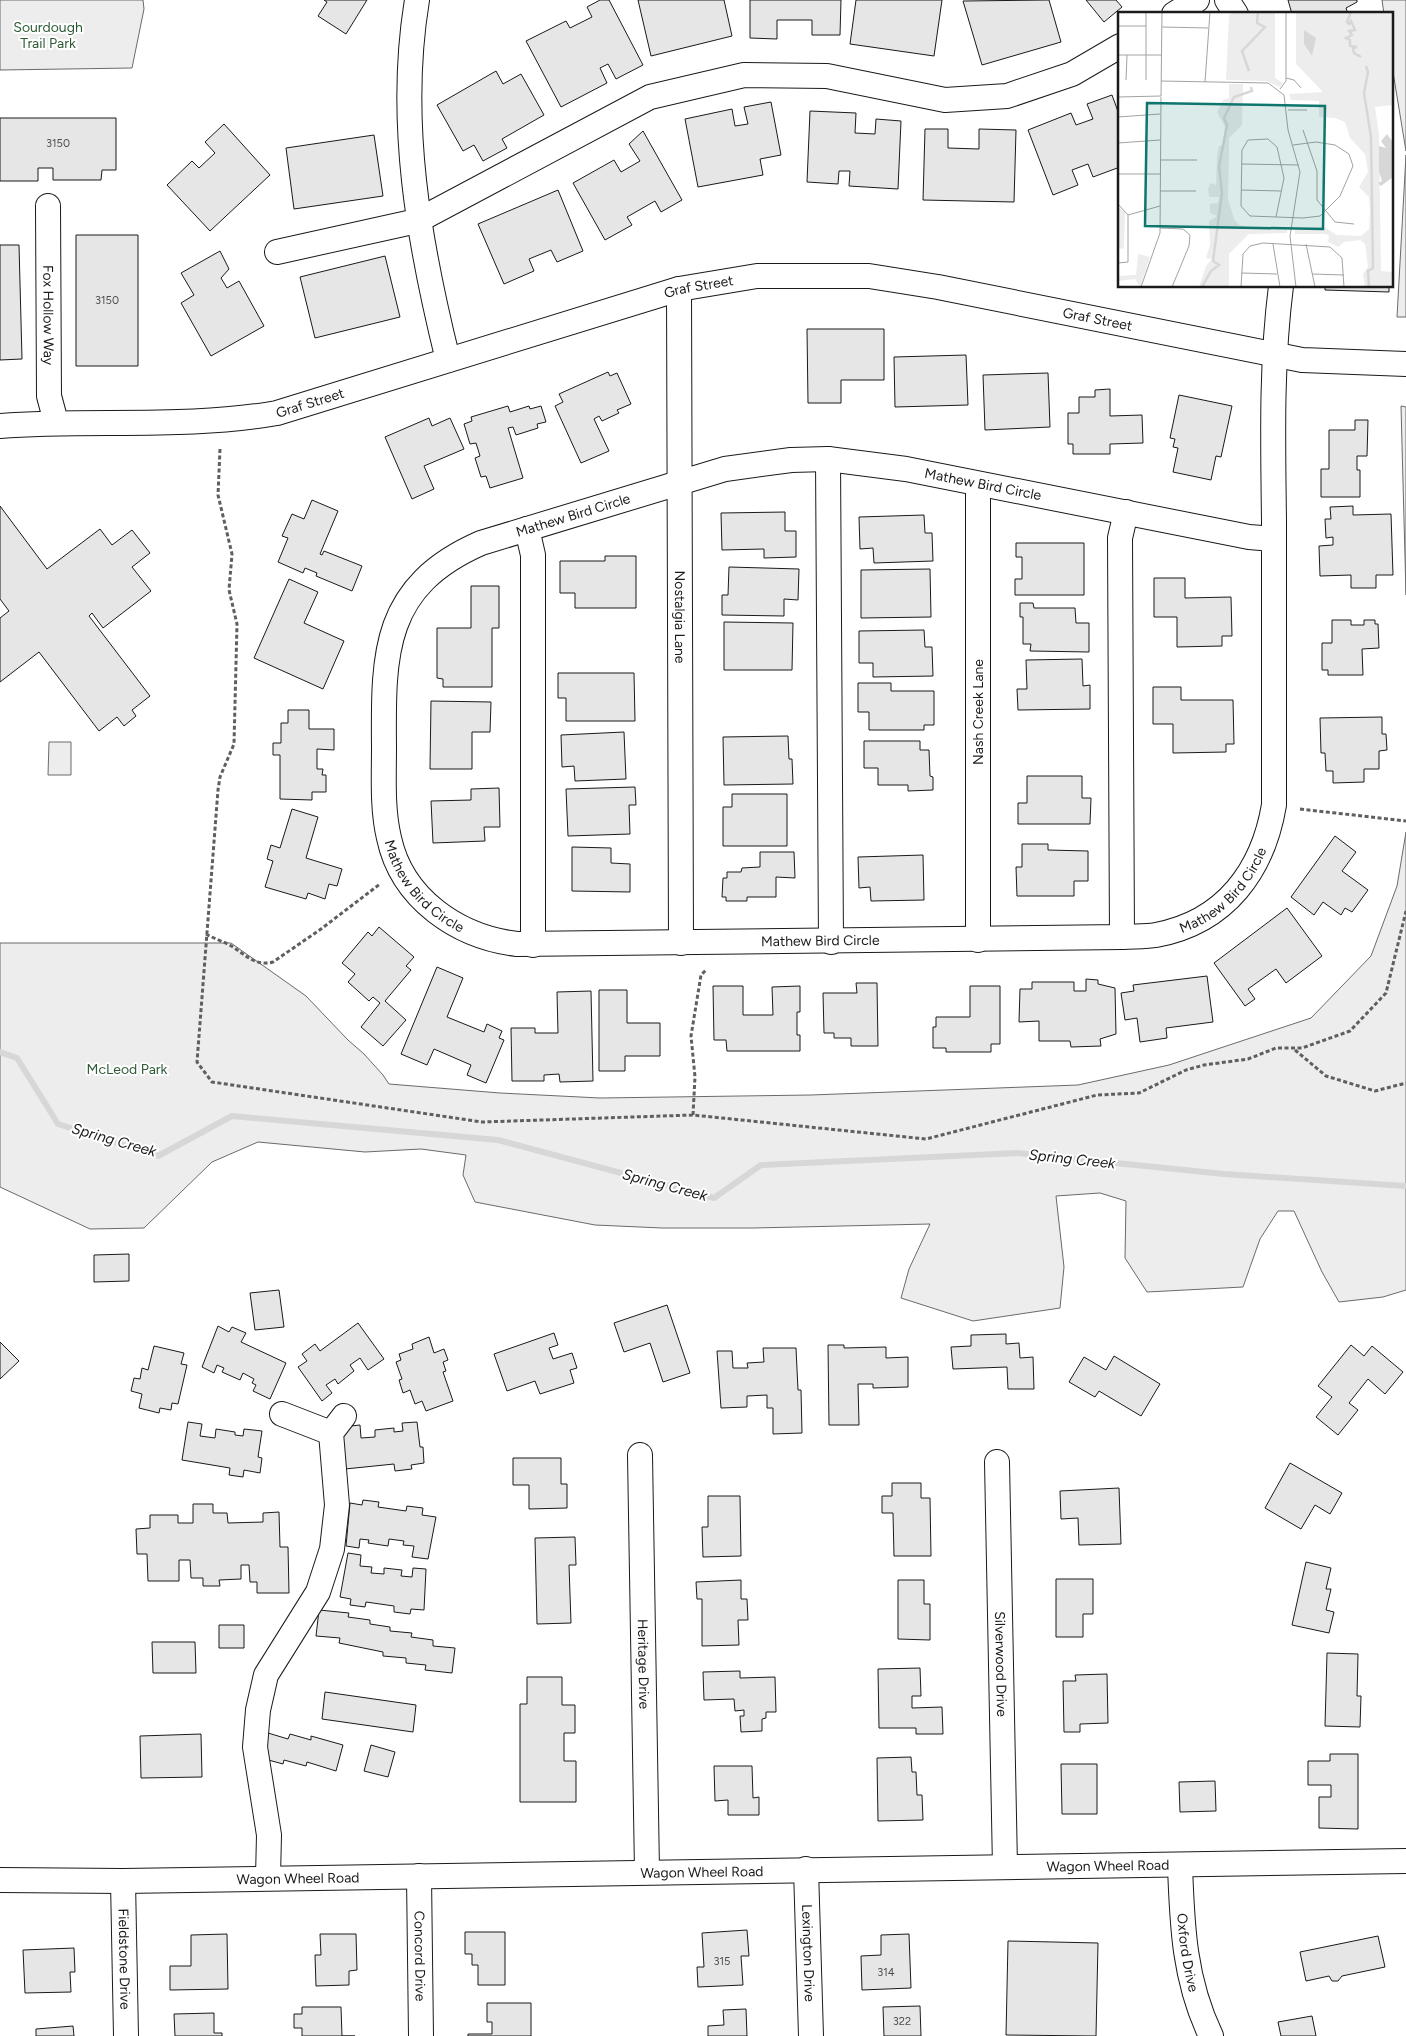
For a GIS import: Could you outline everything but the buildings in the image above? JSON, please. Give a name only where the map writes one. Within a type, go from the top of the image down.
[{"type":"street","points":[[417,0],[410,91],[412,158],[418,221],[448,360]]},
{"type":"street","points":[[1177,12],[1197,0]]},
{"type":"street","points":[[1227,0],[1235,12]]},
{"type":"street","points":[[277,252],[418,221],[650,97],[744,75],[827,76],[945,100],[1007,96],[1072,74],[1118,47]]},
{"type":"street","name":"Fox Hollow Way","points":[[48,206],[49,396],[56,422]]},
{"type":"street","name":"Graf Street","points":[[0,426],[56,422],[243,419],[277,413],[679,289],[757,276],[868,276],[938,287],[1302,360],[1406,364]]},
{"type":"street","name":"Mathew Bird Circle","points":[[1274,539],[1250,537],[906,469],[828,459],[756,464],[724,469],[481,543],[459,553],[421,582],[407,600],[396,621],[385,662],[383,690],[384,792],[389,839],[400,872],[422,900],[446,920],[480,937],[497,942],[533,945],[1122,937],[1156,935],[1202,918],[1236,892],[1250,873],[1262,852],[1269,831],[1274,805],[1274,539],[1274,355],[1281,288]]},
{"type":"street","name":"Nostalgia Lane","points":[[679,289],[681,943]]},
{"type":"street","points":[[828,459],[830,942]]},
{"type":"street","name":"Nash Creek Lane","points":[[978,484],[978,940]]},
{"type":"street","points":[[1122,937],[1120,538],[1126,512]]},
{"type":"street","points":[[526,529],[533,555],[533,945]]},
{"type":"street","points":[[268,1878],[269,1835],[255,1747],[258,1710],[266,1676],[318,1592],[332,1549],[336,1505],[337,1425],[282,1414]]},
{"type":"street","name":"Heritage Drive","points":[[640,1455],[647,1871]]},
{"type":"street","name":"Silverwood Drive","points":[[998,1462],[1004,1867]]},
{"type":"street","name":"Wagon Wheel Road","points":[[0,1880],[419,1876],[647,1871],[1406,1861]]},
{"type":"street","name":"Oxford Drive","points":[[1180,1865],[1182,1936],[1189,1977],[1211,2036]]},
{"type":"street","name":"Lexington Drive","points":[[806,1869],[810,2036]]},
{"type":"street","name":"Concord Drive","points":[[419,1876],[421,2036]]},
{"type":"street","name":"Fieldstone Drive","points":[[123,1880],[126,2036]]},
{"type":"path","points":[[220,448],[218,495],[232,554],[229,590],[237,624],[234,744],[220,777],[197,1062],[212,1082],[482,1122],[693,1115],[926,1139],[1097,1095],[1139,1093],[1186,1070],[1204,1065],[1248,1059],[1276,1048],[1294,1049],[1350,1031],[1386,993],[1406,912]]},
{"type":"path","points":[[1300,809],[1406,821]]},
{"type":"path","points":[[206,934],[228,944],[256,963],[273,962],[321,929],[380,884]]},
{"type":"path","points":[[693,1115],[695,1077],[691,1036],[701,975],[707,969]]},
{"type":"path","points":[[1294,1049],[1326,1076],[1375,1091],[1406,1083]]},
{"type":"green space","name":"Sourdough Trail Park","points":[[0,0],[143,0],[144,9],[132,68],[0,70]]},
{"type":"green space","points":[[1382,0],[1406,0],[1406,151],[1394,78],[1394,12],[1384,12]]},
{"type":"green space","points":[[1406,155],[1406,317],[1397,317]]},
{"type":"green space","points":[[1401,406],[1406,407],[1406,595]]},
{"type":"green space","points":[[49,742],[71,742],[71,775],[48,775]]},
{"type":"green space","name":"McLeod Park","points":[[1406,832],[1406,1290],[1383,1297],[1339,1302],[1322,1272],[1294,1211],[1278,1211],[1260,1239],[1243,1287],[1147,1292],[1125,1258],[1126,1201],[1100,1193],[1056,1196],[1064,1267],[1060,1308],[973,1321],[901,1298],[909,1269],[930,1224],[754,1228],[662,1228],[595,1225],[475,1202],[463,1175],[466,1155],[421,1149],[365,1152],[258,1142],[212,1162],[144,1228],[90,1229],[0,1187],[0,943],[231,943],[306,996],[364,1054],[389,1084],[500,1093],[600,1098],[811,1095],[1078,1085],[1169,1065],[1311,1018],[1371,956],[1397,886]]},
{"type":"waterway","name":"Spring Creek","points":[[0,1052],[17,1058],[58,1124],[158,1156],[232,1116],[498,1140],[714,1198],[761,1165],[1017,1153],[1224,1174],[1406,1186]]}]
